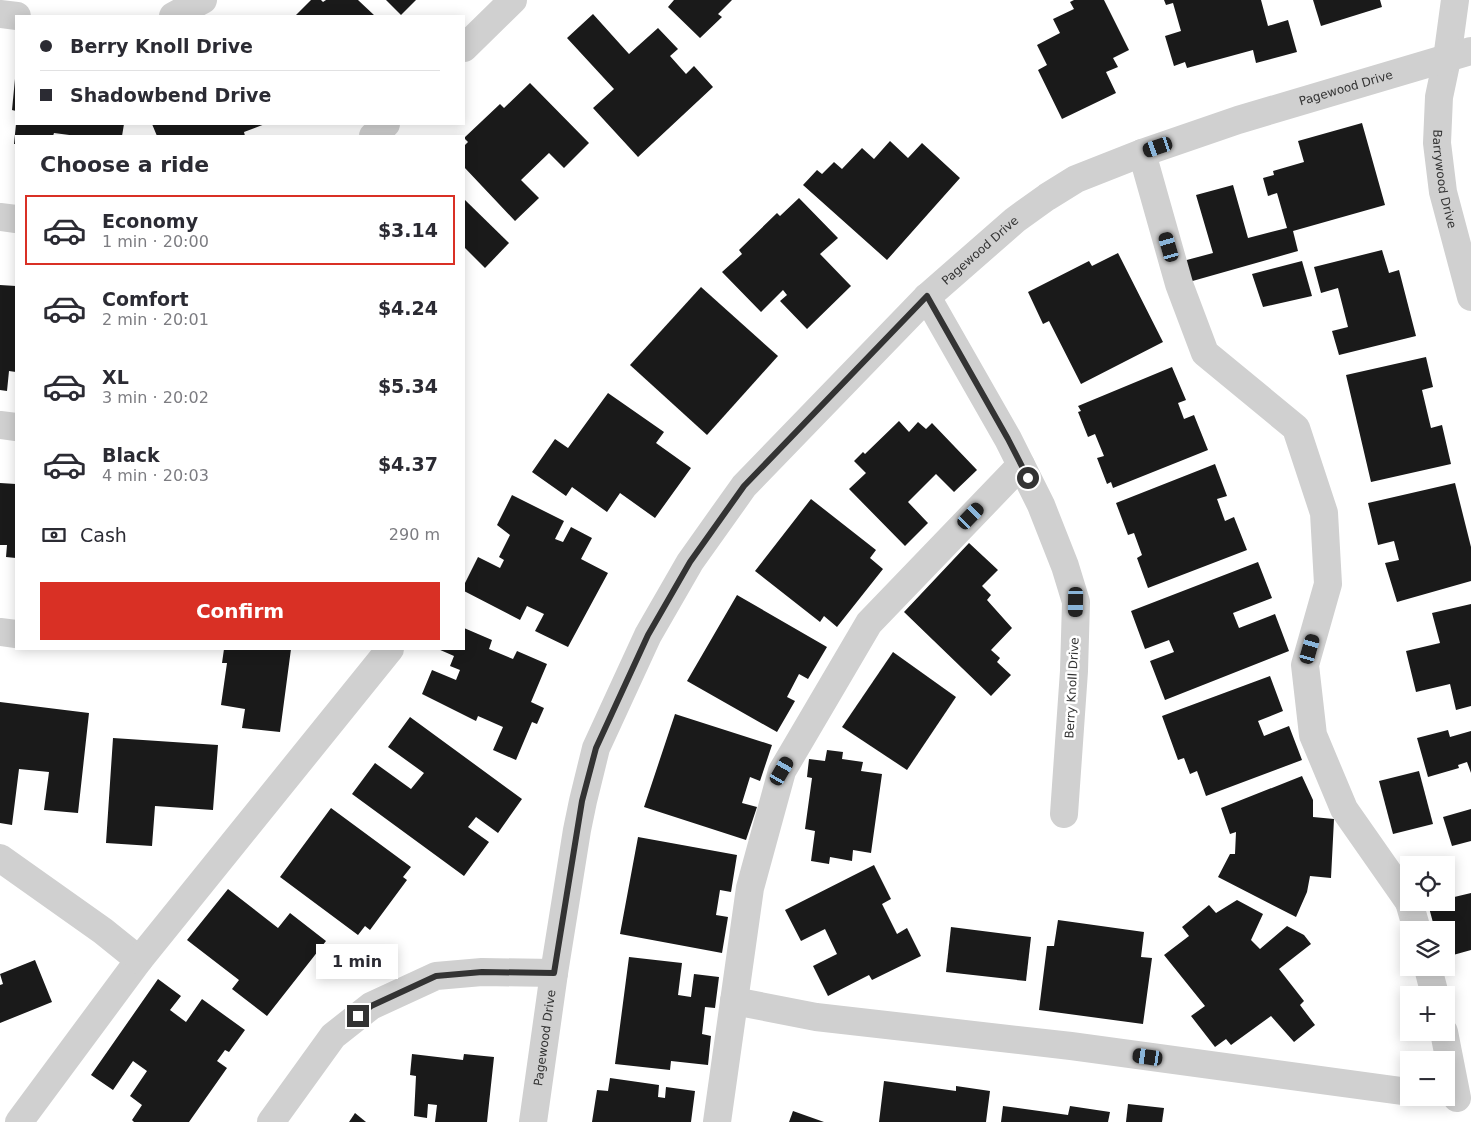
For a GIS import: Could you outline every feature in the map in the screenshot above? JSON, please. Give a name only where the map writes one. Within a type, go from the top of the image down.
[{"type":"street","points":[[175,15],[203,0]]},
{"type":"street","points":[[465,47],[513,0]]},
{"type":"street","name":"Barrywood Drive","points":[[1455,0],[1459,55],[1439,97],[1437,143],[1440,171],[1450,218],[1471,298]]},
{"type":"street","points":[[0,14],[15,16]]},
{"type":"street","name":"Pagewood Drive","points":[[533,1122],[554,973],[582,801],[596,748],[648,635],[690,562],[744,486],[927,296],[1015,220],[1076,179],[1142,153],[1238,120],[1459,55]]},
{"type":"street","points":[[374,135],[385,125]]},
{"type":"street","points":[[1142,153],[1179,284],[1205,353],[1296,428],[1324,513],[1328,584],[1305,666],[1313,735],[1344,809],[1400,889]]},
{"type":"street","points":[[0,217],[15,218]]},
{"type":"street","name":"Berry Knoll Drive","points":[[927,296],[1021,465],[1041,505],[1076,602],[1074,671],[1064,814]]},
{"type":"street","points":[[0,425],[15,427]]},
{"type":"street","points":[[717,1122],[750,888],[782,771],[869,623],[1021,465]]},
{"type":"street","points":[[0,632],[15,634]]},
{"type":"street","points":[[19,1122],[139,960],[389,650]]},
{"type":"street","points":[[0,858],[103,930],[139,960]]},
{"type":"street","points":[[271,1122],[333,1036],[371,1006],[436,976],[482,972],[554,973]]},
{"type":"street","points":[[734,1001],[816,1017],[1071,1046],[1400,1091]]},
{"type":"street","points":[[1446,1041],[1458,1098]]},
{"type":"building","points":[[311,0],[321,0],[323,2],[326,0],[358,0],[374,15],[296,15]]},
{"type":"building","points":[[386,0],[416,0],[401,15]]},
{"type":"building","points":[[674,0],[732,0],[718,14],[722,17],[700,38],[668,7]]},
{"type":"building","points":[[1074,0],[1104,0],[1129,50],[1113,58],[1118,67],[1106,72],[1116,93],[1062,119],[1038,70],[1047,65],[1037,45],[1060,33],[1053,19],[1074,9],[1070,2]]},
{"type":"building","points":[[1164,0],[1261,0],[1268,26],[1288,20],[1297,52],[1256,63],[1253,50],[1187,68],[1185,62],[1174,66],[1165,36],[1181,31],[1173,3],[1166,5]]},
{"type":"building","points":[[1313,0],[1380,0],[1382,7],[1321,26]]},
{"type":"building","points":[[593,14],[629,54],[658,28],[678,49],[670,56],[686,74],[694,66],[713,87],[638,157],[593,108],[614,89],[567,38]]},
{"type":"building","points":[[15,79],[15,111],[12,110]]},
{"type":"building","points":[[530,83],[589,143],[564,168],[549,153],[521,180],[539,198],[515,221],[465,168],[465,145],[468,142],[465,137],[500,104],[504,108]]},
{"type":"building","points":[[1362,123],[1385,205],[1293,231],[1298,251],[1189,282],[1183,261],[1213,253],[1196,195],[1233,185],[1248,238],[1287,228],[1277,193],[1268,196],[1263,178],[1274,175],[1273,171],[1304,162],[1298,141]]},
{"type":"building","points":[[16,125],[124,125],[122,135],[69,135],[54,133],[53,135],[15,135],[14,144]]},
{"type":"building","points":[[152,125],[262,125],[244,132],[245,135],[157,135]]},
{"type":"building","points":[[890,141],[908,158],[922,143],[960,178],[887,260],[803,185],[817,170],[822,174],[834,162],[842,169],[862,148],[874,159]]},
{"type":"building","points":[[799,198],[838,238],[820,254],[851,286],[807,329],[780,301],[787,295],[783,290],[761,312],[722,272],[742,254],[739,250],[777,213],[780,216]]},
{"type":"building","points":[[465,200],[509,243],[485,268],[465,248]]},
{"type":"building","points":[[1382,250],[1389,273],[1399,270],[1416,336],[1339,355],[1332,331],[1348,327],[1338,288],[1321,293],[1314,267]]},
{"type":"building","points":[[1118,253],[1163,342],[1081,384],[1049,321],[1043,324],[1028,292],[1089,261],[1092,266]]},
{"type":"building","points":[[1302,261],[1312,296],[1263,307],[1252,274]]},
{"type":"building","points":[[0,285],[15,286],[15,372],[9,371],[7,391],[0,390]]},
{"type":"building","points":[[701,287],[778,356],[707,435],[630,365]]},
{"type":"building","points":[[1426,357],[1433,387],[1422,390],[1431,428],[1442,425],[1451,464],[1371,482],[1346,375]]},
{"type":"building","points":[[1172,367],[1186,400],[1178,403],[1184,419],[1194,415],[1208,450],[1113,488],[1111,482],[1107,484],[1097,458],[1104,456],[1095,434],[1088,437],[1078,412],[1081,411],[1078,406]]},
{"type":"building","points":[[608,393],[664,432],[656,443],[691,468],[655,518],[620,493],[607,512],[572,487],[566,496],[532,472],[555,439],[568,448]]},
{"type":"building","points":[[899,421],[909,432],[918,422],[926,429],[932,423],[977,470],[954,492],[936,474],[908,502],[928,523],[905,546],[849,489],[866,473],[854,461],[863,452],[865,454]]},
{"type":"building","points":[[1215,464],[1227,496],[1217,499],[1225,521],[1234,517],[1247,550],[1148,588],[1137,558],[1142,555],[1134,533],[1128,535],[1116,503]]},
{"type":"building","points":[[0,483],[15,484],[15,558],[6,557],[7,545],[0,545]]},
{"type":"building","points":[[1455,483],[1471,547],[1471,581],[1397,602],[1385,563],[1399,560],[1394,541],[1378,545],[1368,503]]},
{"type":"building","points":[[512,495],[564,521],[555,539],[563,542],[571,527],[592,538],[581,559],[608,573],[568,647],[535,631],[544,614],[527,606],[520,620],[465,592],[465,583],[478,557],[500,568],[504,560],[499,557],[510,535],[497,525]]},
{"type":"building","points":[[811,499],[876,550],[870,558],[883,569],[837,627],[824,616],[820,622],[755,571]]},
{"type":"building","points":[[969,543],[998,570],[982,586],[991,595],[987,600],[1012,628],[991,650],[1000,658],[997,662],[1011,675],[991,696],[904,612]]},
{"type":"building","points":[[1258,562],[1272,598],[1233,613],[1239,628],[1275,614],[1289,651],[1165,700],[1150,661],[1174,652],[1169,640],[1145,649],[1131,611]]},
{"type":"building","points":[[737,595],[827,647],[808,679],[799,674],[787,697],[795,701],[777,732],[687,681]]},
{"type":"building","points":[[1471,604],[1471,706],[1456,710],[1450,684],[1416,692],[1406,651],[1440,643],[1432,613]]},
{"type":"building","points":[[465,628],[492,640],[489,649],[513,659],[517,651],[547,664],[531,702],[544,708],[537,724],[532,722],[516,760],[493,750],[503,727],[478,716],[476,721],[422,694],[432,670],[456,680],[460,670],[450,666],[454,656],[440,650],[465,650]]},
{"type":"building","points":[[224,650],[291,650],[280,732],[242,728],[245,709],[221,705],[227,663],[222,663]]},
{"type":"building","points":[[893,652],[956,697],[907,770],[842,727]]},
{"type":"building","points":[[1270,676],[1283,711],[1258,721],[1264,736],[1289,726],[1302,760],[1206,796],[1197,771],[1190,774],[1184,758],[1178,760],[1162,716]]},
{"type":"building","points":[[0,702],[89,713],[78,813],[44,810],[49,772],[19,769],[12,825],[0,823]]},
{"type":"building","points":[[675,714],[772,745],[760,781],[750,777],[742,803],[757,807],[746,840],[644,807]]},
{"type":"building","points":[[410,717],[522,799],[498,833],[476,817],[468,827],[489,842],[464,876],[352,794],[375,763],[411,789],[424,773],[388,747]]},
{"type":"building","points":[[1448,730],[1450,737],[1471,731],[1471,773],[1467,762],[1458,765],[1459,768],[1428,777],[1417,738]]},
{"type":"building","points":[[113,738],[218,745],[213,810],[155,806],[152,846],[106,843]]},
{"type":"building","points":[[827,750],[843,752],[842,759],[863,762],[861,771],[882,774],[871,853],[853,850],[852,861],[830,857],[829,864],[811,861],[815,831],[805,829],[812,778],[807,777],[809,759],[825,761]]},
{"type":"building","points":[[1419,771],[1433,824],[1393,834],[1379,781]]},
{"type":"building","points":[[1302,776],[1313,800],[1313,817],[1334,819],[1331,878],[1310,876],[1307,892],[1296,917],[1218,877],[1230,854],[1235,854],[1236,832],[1230,834],[1221,808]]},
{"type":"building","points":[[331,808],[411,867],[403,877],[407,880],[370,930],[365,926],[358,935],[280,877]]},
{"type":"building","points":[[1471,809],[1471,841],[1452,846],[1443,817]]},
{"type":"building","points":[[638,837],[737,855],[731,892],[720,890],[716,915],[728,917],[722,953],[620,934]]},
{"type":"building","points":[[874,865],[891,899],[882,904],[897,934],[907,928],[921,956],[872,980],[869,975],[828,996],[813,966],[837,954],[825,929],[801,941],[785,910]]},
{"type":"building","points":[[228,889],[278,928],[290,913],[326,941],[267,1016],[232,989],[239,980],[187,940]]},
{"type":"building","points":[[1471,893],[1471,950],[1455,954],[1455,921],[1433,921],[1430,911],[1455,911],[1455,897]]},
{"type":"building","points":[[1237,900],[1263,914],[1251,940],[1260,949],[1287,926],[1304,935],[1311,944],[1279,969],[1304,1001],[1300,1005],[1315,1025],[1294,1042],[1271,1016],[1231,1045],[1226,1039],[1215,1047],[1191,1016],[1205,1006],[1164,955],[1189,936],[1182,927],[1209,905],[1216,913]]},
{"type":"building","points":[[1058,920],[1144,932],[1141,957],[1152,958],[1143,1024],[1039,1010],[1047,946],[1054,946]]},
{"type":"building","points":[[951,927],[1031,937],[1026,981],[946,972]]},
{"type":"building","points":[[629,957],[682,963],[678,995],[691,997],[694,974],[719,977],[715,1008],[705,1007],[702,1034],[711,1036],[708,1065],[671,1061],[670,1070],[615,1064]]},
{"type":"building","points":[[35,960],[52,1002],[0,1023],[0,985],[3,984],[0,974]]},
{"type":"building","points":[[158,979],[181,996],[170,1010],[186,1022],[202,999],[245,1030],[229,1052],[225,1050],[217,1061],[227,1068],[189,1122],[134,1122],[132,1120],[142,1105],[130,1096],[147,1071],[133,1061],[113,1090],[91,1075]]},
{"type":"building","points":[[412,1054],[463,1060],[464,1054],[494,1057],[487,1122],[435,1122],[437,1105],[428,1104],[427,1118],[414,1116],[416,1076],[410,1075]]},
{"type":"building","points":[[610,1078],[659,1085],[658,1097],[665,1098],[666,1087],[695,1091],[691,1122],[592,1122],[597,1090],[608,1091]]},
{"type":"building","points":[[884,1081],[956,1091],[956,1086],[990,1091],[986,1122],[879,1122]]},
{"type":"building","points":[[1128,1104],[1164,1108],[1162,1122],[1126,1122]]},
{"type":"building","points":[[1003,1106],[1068,1115],[1070,1106],[1110,1112],[1108,1122],[1001,1122]]},
{"type":"building","points":[[793,1111],[824,1122],[789,1122]]},
{"type":"building","points":[[355,1113],[366,1122],[349,1122]]},
{"type":"route","points":[[358,1016],[371,1006],[404,989],[436,976],[482,972],[554,973],[582,801],[596,748],[648,635],[690,562],[744,486],[927,296],[1028,478]]}]
